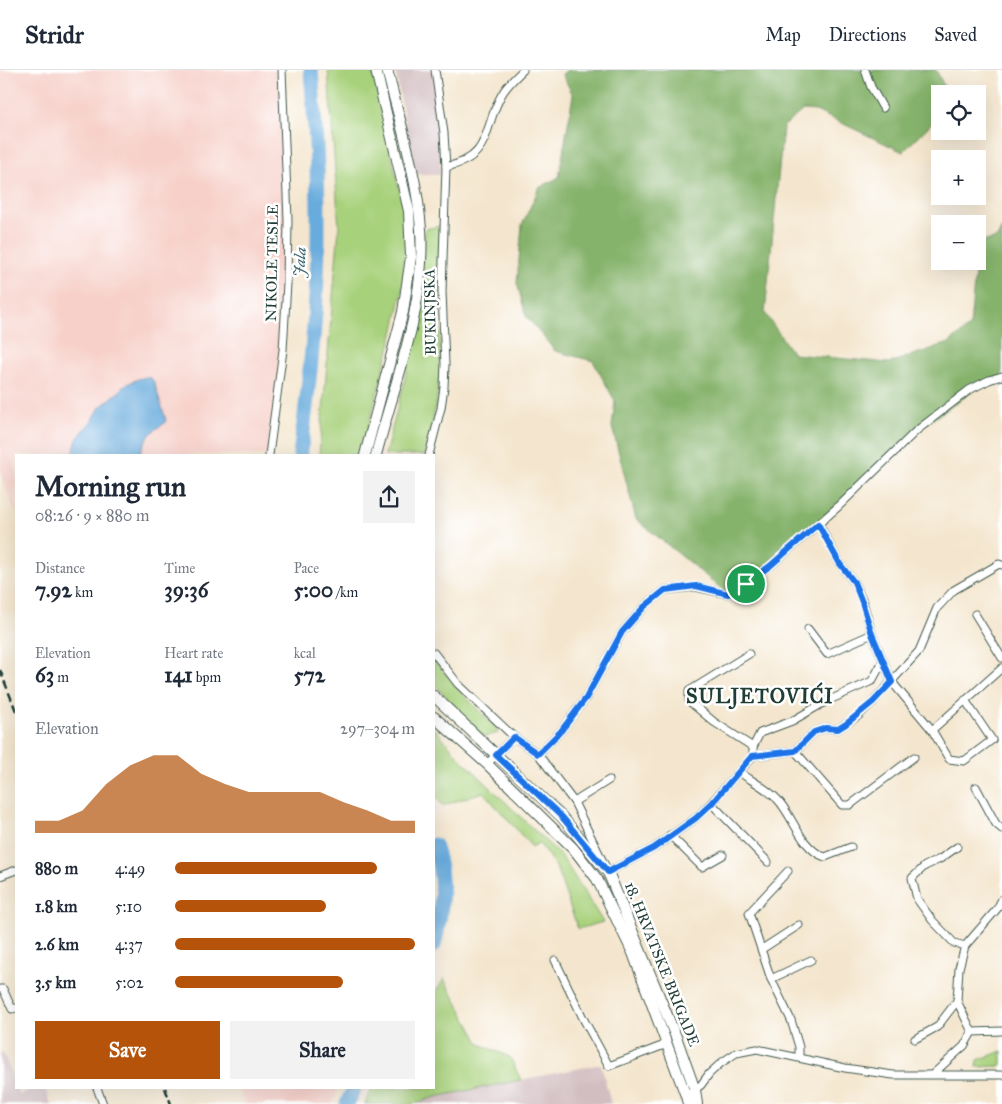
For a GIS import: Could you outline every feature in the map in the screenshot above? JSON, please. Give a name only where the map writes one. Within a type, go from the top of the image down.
[{"type":"main road","points":[[365,454],[403,312],[411,257],[409,211],[376,70]]},
{"type":"main road","points":[[376,454],[409,342],[420,267],[421,231],[418,195],[388,70]]},
{"type":"main road","name":"18. HRVATSKE BRIGADE","points":[[435,697],[562,817],[608,872],[652,976],[690,1097]]},
{"type":"main road","name":"18. HRVATSKE BRIGADE","points":[[435,718],[487,764],[573,848],[597,879],[632,953],[667,1044],[690,1097],[698,1104]]},
{"type":"street","name":"NIKOLE TESLE","points":[[270,454],[283,350],[287,283],[288,220],[282,70]]},
{"type":"street","name":"BUKINJSKA","points":[[429,454],[444,387],[442,292],[446,167],[444,134],[435,70]]},
{"type":"street","points":[[446,167],[459,164],[474,156],[482,144],[503,92],[522,70]]},
{"type":"street","points":[[865,70],[871,87],[883,108]]},
{"type":"street","points":[[538,754],[561,731],[586,698],[622,632],[644,607],[665,590],[696,586],[728,594],[733,592],[770,566],[818,524],[916,431],[969,390],[1002,376]]},
{"type":"street","points":[[818,524],[840,564],[854,582],[872,634],[892,682],[932,730],[949,759],[964,761],[992,740],[965,700]]},
{"type":"street","points":[[752,756],[795,751],[814,732],[826,728],[838,729],[846,724],[873,702],[919,652],[937,608],[954,590],[999,564],[1002,565]]},
{"type":"street","points":[[975,614],[1002,658]]},
{"type":"street","points":[[808,629],[827,654],[872,634]]},
{"type":"street","points":[[435,654],[458,684],[514,737],[538,754],[574,802],[608,872],[654,848],[696,818],[740,772],[752,756],[753,747],[760,733],[872,682],[883,661]]},
{"type":"street","points":[[749,654],[689,691],[689,701],[714,722],[753,747]]},
{"type":"street","points":[[932,730],[1002,668]]},
{"type":"street","points":[[487,764],[514,737]]},
{"type":"street","points":[[795,751],[842,805],[850,805],[914,757]]},
{"type":"street","points":[[740,772],[778,800],[799,834],[819,855],[825,857],[851,847]]},
{"type":"street","points":[[574,802],[609,780]]},
{"type":"street","points":[[976,787],[996,824],[1002,829]]},
{"type":"street","points":[[712,803],[768,862]]},
{"type":"street","points":[[670,835],[702,867],[723,855]]},
{"type":"street","points":[[958,847],[925,866],[912,878],[917,899],[932,920],[954,943],[965,946]]},
{"type":"street","points":[[0,876],[15,870]]},
{"type":"street","points":[[788,871],[749,914],[771,979],[791,1020],[799,1047],[799,1057]]},
{"type":"street","points":[[972,1032],[957,1001],[959,968],[965,946],[997,909],[1002,900]]},
{"type":"street","points":[[762,949],[799,925]]},
{"type":"street","name":"18. HRVATSKE BRIGADE","points":[[555,960],[609,1066],[667,1044]]},
{"type":"street","points":[[771,979],[811,960]]},
{"type":"street","points":[[0,989],[3,989],[12,1009],[15,1008]]},
{"type":"street","points":[[915,1038],[938,1027],[957,1001]]},
{"type":"street","points":[[972,1032],[1002,1031]]},
{"type":"street","points":[[933,1074],[964,1046],[972,1032]]},
{"type":"street","points":[[690,1097],[721,1063],[736,1053],[757,1050],[799,1057],[845,1068],[892,1074],[1002,1075]]},
{"type":"street","points":[[97,1089],[103,1104]]},
{"type":"shaded area","points":[[0,70],[282,70],[287,283],[269,454],[15,454],[15,511],[0,473]]},
{"type":"shaded area","points":[[395,70],[433,70],[438,96],[441,137],[440,175],[415,174]]},
{"type":"shaded area","points":[[3,1052],[15,1089],[19,1095],[35,1089],[45,1089],[51,1104],[0,1104],[0,1053]]},
{"type":"shaded area","points":[[601,1064],[611,1104],[414,1104],[435,1097]]},
{"type":"shaded area","points":[[239,1089],[338,1089],[332,1104],[245,1104]]},
{"type":"green space","points":[[328,70],[372,70],[404,210],[407,253],[403,288],[393,334],[361,454],[319,454],[339,228]]},
{"type":"green space","points":[[568,70],[936,70],[944,85],[931,85],[931,124],[903,152],[816,111],[803,110],[783,127],[765,313],[793,354],[889,363],[949,343],[970,326],[975,270],[986,270],[986,241],[997,238],[1002,228],[1002,376],[989,380],[916,431],[770,566],[728,594],[636,519],[612,427],[615,401],[593,361],[555,351],[526,316],[517,283],[522,225],[539,188],[559,177],[573,95],[562,74]]},
{"type":"green space","points":[[440,226],[440,374],[436,405],[425,454],[385,454],[404,383],[415,326],[425,229]]},
{"type":"green space","points":[[435,660],[455,686],[497,729],[498,733],[484,737],[435,685]]},
{"type":"green space","points":[[435,729],[458,756],[562,857],[603,922],[578,929],[556,867],[539,843],[532,847],[483,792],[442,806],[435,794]]},
{"type":"green space","points":[[444,979],[480,1044],[510,1057],[521,1080],[435,1097],[414,1104],[365,1104],[371,1089],[435,1089],[435,993]]},
{"type":"green space","points":[[1002,1051],[1002,1066],[977,1067],[978,1060]]},
{"type":"water","points":[[146,377],[151,378],[154,382],[166,420],[147,439],[140,454],[73,454],[78,437],[92,421],[100,407],[120,391],[123,386]]},
{"type":"waterway","name":"Jala","points":[[300,454],[313,337],[318,249],[317,163],[311,70]]},
{"type":"waterway","name":"Jala","points":[[435,848],[440,870],[442,895],[435,940]]},
{"type":"waterway","name":"Jala","points":[[347,1104],[354,1089]]},
{"type":"railway","points":[[0,670],[15,708]]},
{"type":"railway","points":[[165,1089],[171,1104]]},
{"type":"district","name":"SULJETOVIĆI","points":[[760,696]]},
{"type":"route","points":[[818,524],[840,564],[854,582],[872,634],[892,682],[858,716],[838,729],[826,728],[814,732],[795,751],[752,756],[712,803],[696,818],[654,848],[608,872],[562,817],[496,755],[514,737],[538,754],[561,731],[586,698],[622,632],[644,607],[665,590],[696,586],[728,594],[746,584],[770,566],[818,524]]}]
